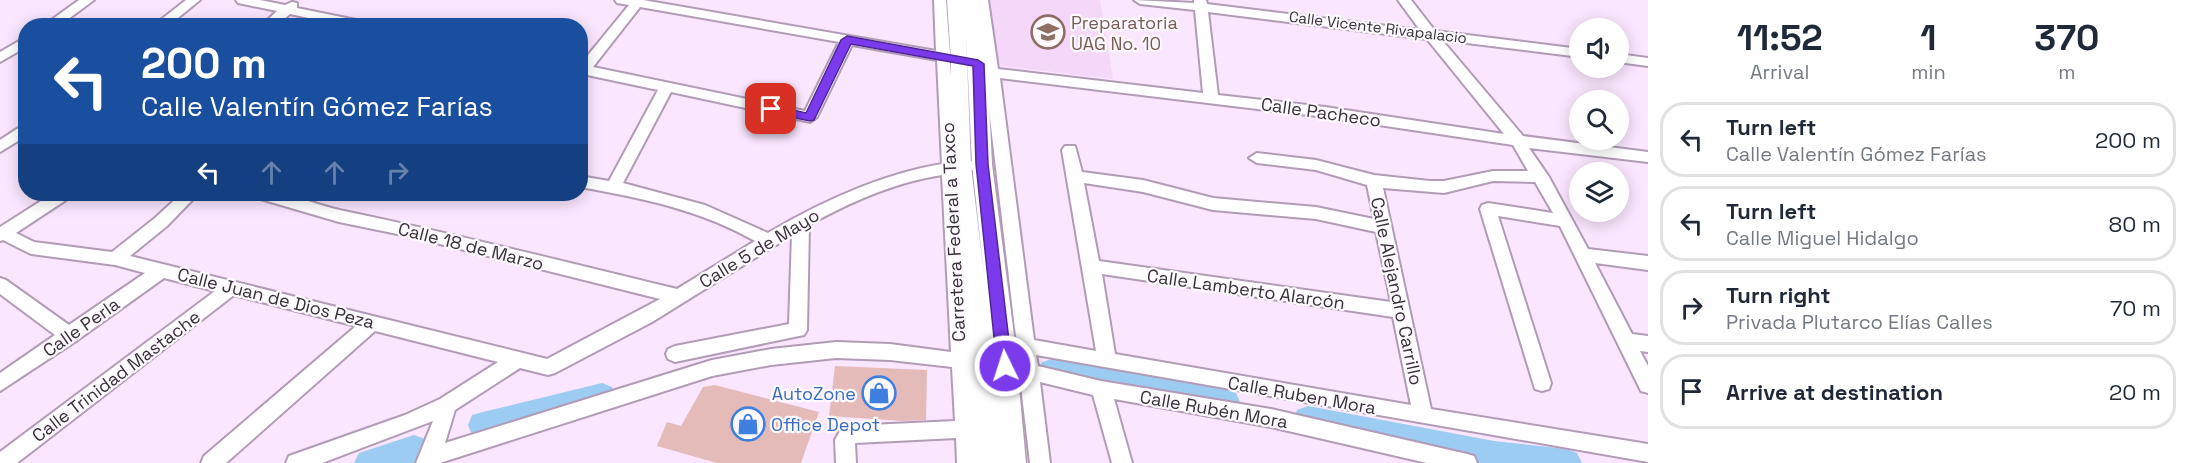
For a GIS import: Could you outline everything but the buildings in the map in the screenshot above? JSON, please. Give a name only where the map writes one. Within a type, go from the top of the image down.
[{"type":"main road","points":[[955,0],[969,63]]},
{"type":"main road","points":[[973,0],[964,167],[980,337],[970,361],[988,463]]},
{"type":"main road","points":[[964,167],[1003,343],[1013,463]]},
{"type":"street","points":[[61,18],[88,0]]},
{"type":"street","points":[[170,18],[194,0]]},
{"type":"street","points":[[242,0],[329,18]]},
{"type":"street","points":[[276,18],[299,0]]},
{"type":"street","name":"Calle Pacheco","points":[[621,0],[969,63],[1518,141],[1648,157]]},
{"type":"street","name":"Carretera Federal a Taxco","points":[[940,0],[969,63],[1027,348],[1040,463]]},
{"type":"street","points":[[973,0],[982,0]]},
{"type":"street","name":"Carretera Federal a Taxco","points":[[967,463],[965,429],[970,361],[958,334],[969,63],[982,0]]},
{"type":"street","name":"Calle Vicente Rivapalacio","points":[[1140,0],[1200,3],[1569,52]]},
{"type":"street","points":[[1404,0],[1518,141],[1541,177],[1584,255],[1648,385]]},
{"type":"street","points":[[588,64],[637,3]]},
{"type":"street","points":[[1200,3],[1211,98]]},
{"type":"street","points":[[588,73],[668,86],[810,117],[847,40]]},
{"type":"street","points":[[0,41],[18,42]]},
{"type":"street","points":[[0,58],[18,47]]},
{"type":"street","points":[[1629,59],[1648,62]]},
{"type":"street","points":[[613,187],[668,86]]},
{"type":"street","points":[[2,143],[18,133]]},
{"type":"street","points":[[2,143],[18,144]]},
{"type":"street","points":[[1070,150],[1107,361]]},
{"type":"street","points":[[1257,158],[1307,163],[1367,179],[1444,187],[1493,176],[1541,177]]},
{"type":"street","name":"Calle 5 de Mayo","points":[[548,367],[645,317],[767,240],[834,203],[906,178],[964,167]]},
{"type":"street","points":[[1075,177],[1112,180],[1143,186],[1213,204],[1316,213],[1383,227]]},
{"type":"street","name":"Calle Alejandro Carrillo","points":[[1367,179],[1383,227],[1423,416]]},
{"type":"street","points":[[588,182],[701,207],[740,223],[767,240]]},
{"type":"street","points":[[2,234],[52,201]]},
{"type":"street","points":[[115,260],[183,201]]},
{"type":"street","name":"Calle 18 de Marzo","points":[[287,201],[339,216],[412,231],[679,297]]},
{"type":"street","points":[[1542,383],[1488,209],[1566,221]]},
{"type":"street","points":[[675,354],[798,330],[801,222]]},
{"type":"street","name":"Calle Juan de Dios Peza","points":[[2,234],[31,248],[115,260],[372,322],[515,361],[548,367]]},
{"type":"street","points":[[1584,255],[1648,263]]},
{"type":"street","name":"Calle Lamberto Alarcón","points":[[1092,266],[1400,311]]},
{"type":"street","name":"Calle Perla","points":[[0,383],[161,271]]},
{"type":"street","name":"Calle Trinidad Mastache","points":[[1,463],[231,288]]},
{"type":"street","points":[[2,291],[70,336]]},
{"type":"street","points":[[211,463],[372,322]]},
{"type":"street","name":"Calle Ruben Mora","points":[[958,334],[1027,348],[1648,453]]},
{"type":"street","points":[[1625,341],[1648,344]]},
{"type":"street","name":"Calle Rubén Mora","points":[[428,460],[712,368],[771,357],[836,350],[890,352],[1005,366],[1101,389],[1271,418],[1431,458],[1467,463]]},
{"type":"street","points":[[296,463],[411,422],[447,405],[515,361]]},
{"type":"street","points":[[1101,389],[1122,463]]},
{"type":"street","points":[[428,460],[439,435],[447,405]]},
{"type":"street","points":[[846,463],[845,440],[848,435],[965,429]]},
{"type":"shaded area","name":"Preparatoria UAG No. 10","points":[[987,0],[1100,0],[1113,79],[995,65]]},
{"type":"waterway","points":[[1052,371],[1225,402]]},
{"type":"waterway","points":[[483,425],[602,396]]},
{"type":"waterway","points":[[1308,419],[1494,455],[1566,463]]},
{"type":"waterway","points":[[370,463],[414,449]]},
{"type":"place","name":"Preparatoria UAG No. 10","points":[[1048,32]]},
{"type":"place","name":"AutoZone","points":[[879,393]]},
{"type":"place","name":"Office Depot","points":[[748,424]]},
{"type":"route","points":[[771,109],[810,117],[847,40],[978,64],[982,164],[1005,366]]}]
